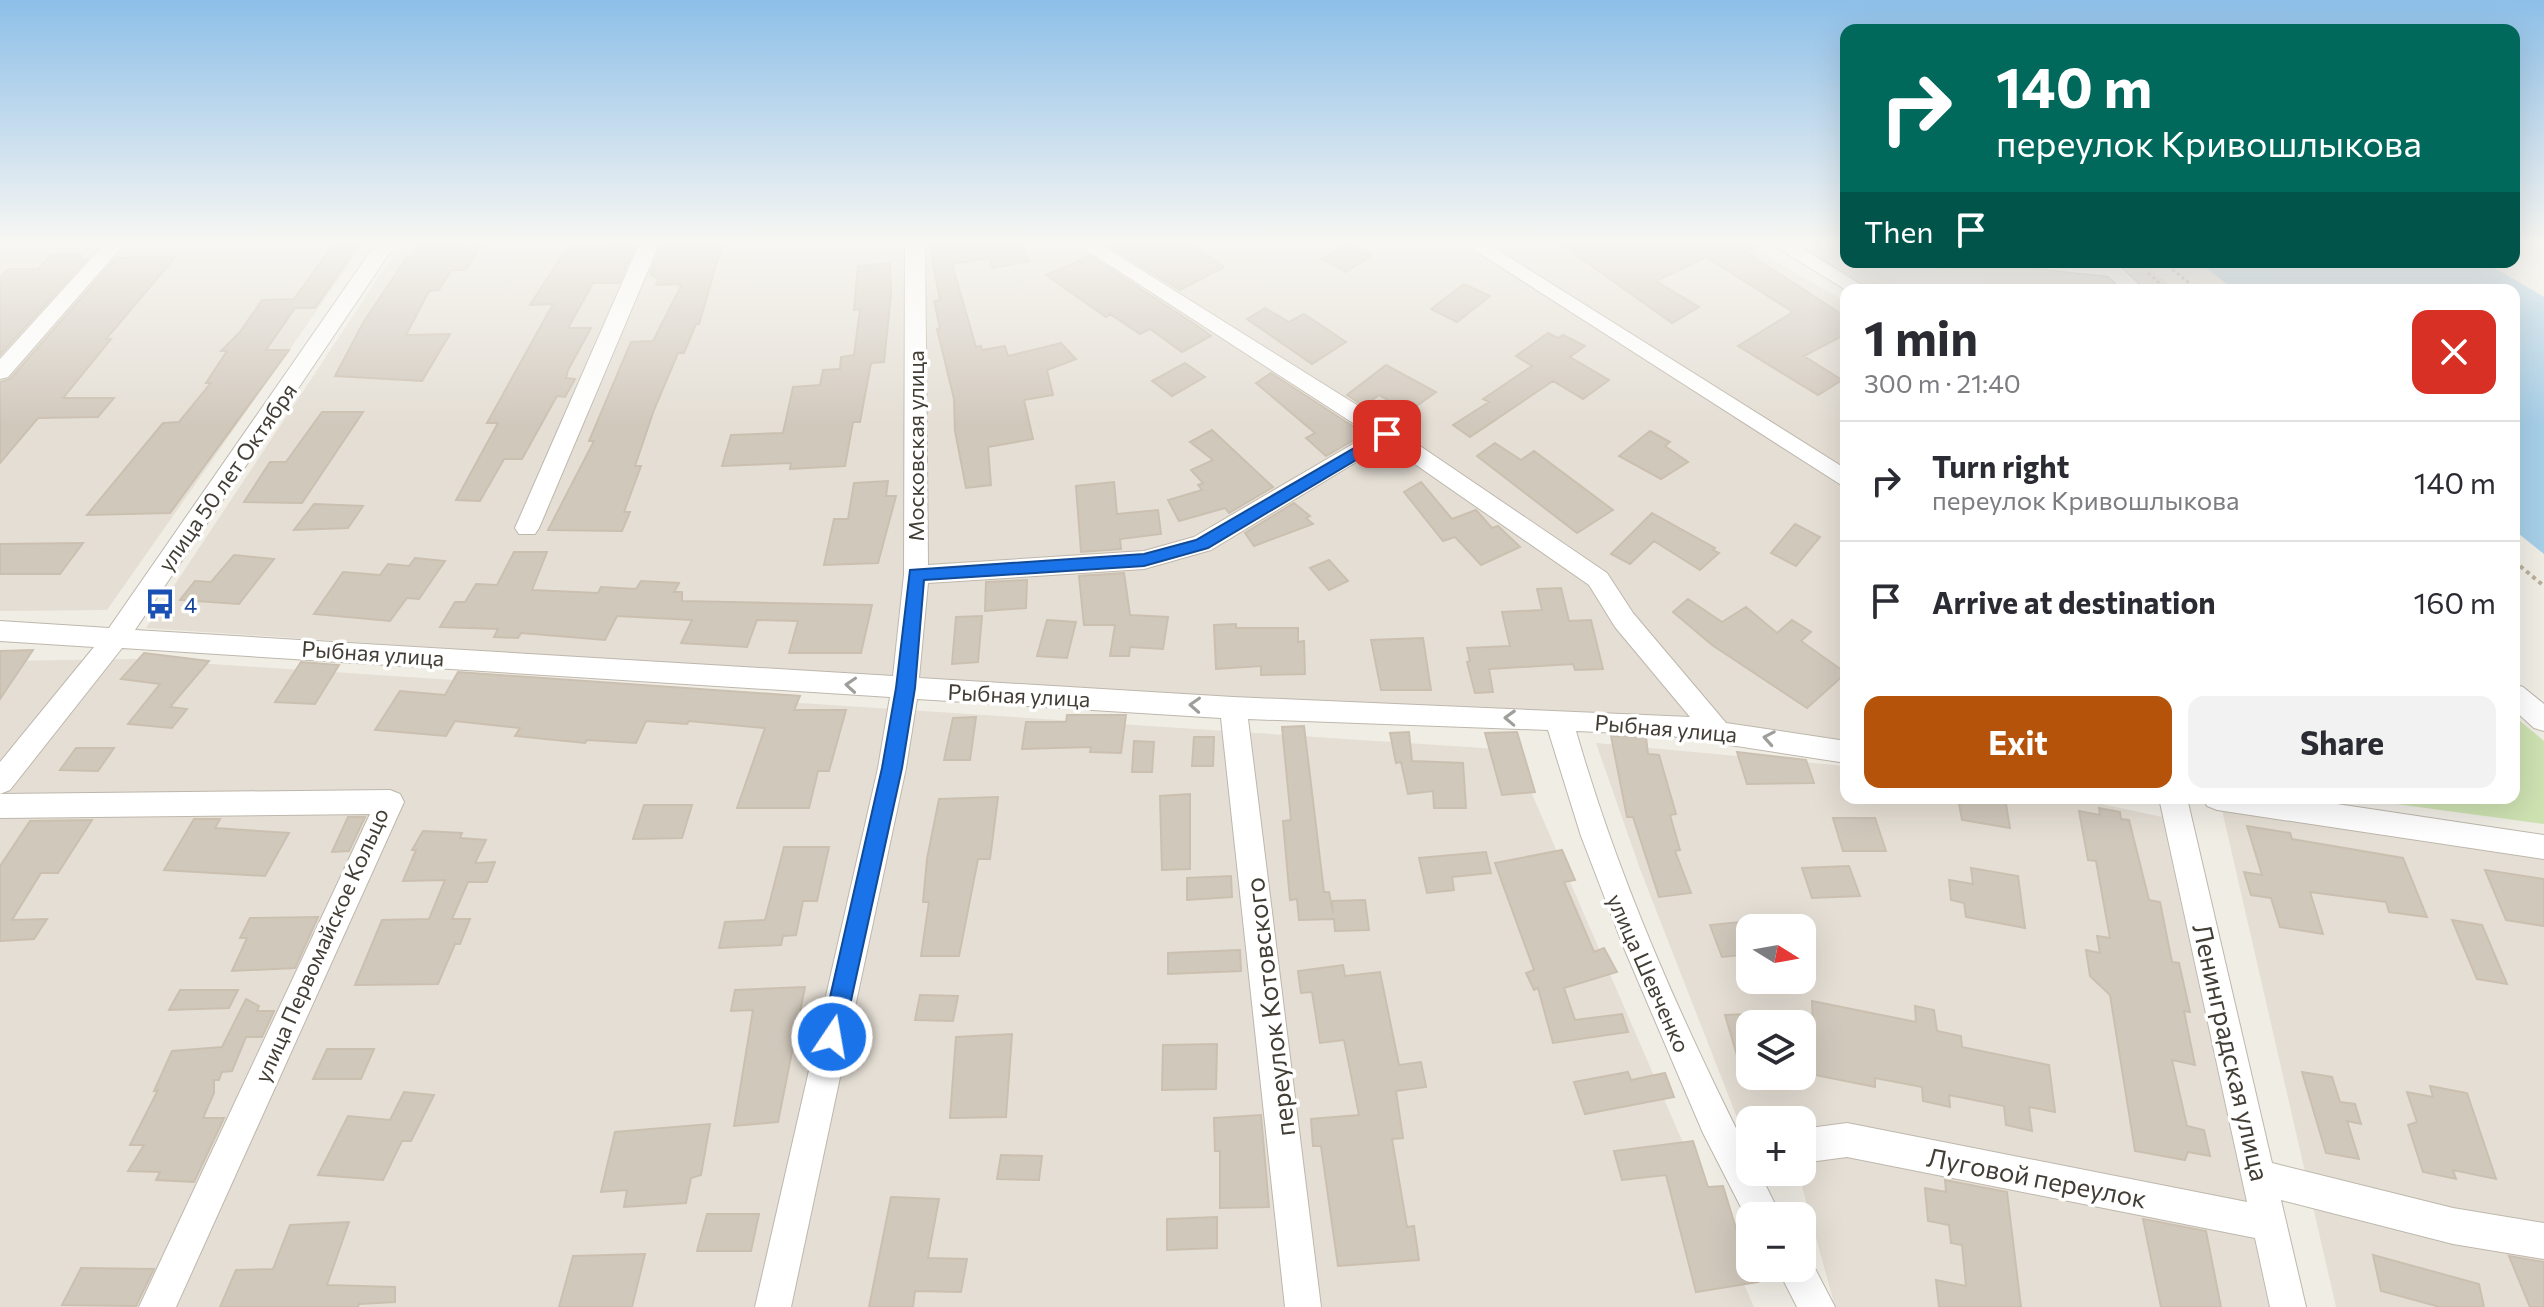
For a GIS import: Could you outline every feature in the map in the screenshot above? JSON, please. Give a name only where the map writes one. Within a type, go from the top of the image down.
[{"type":"street","points":[[0,372],[62,303]]},
{"type":"street","name":"улица 50 лет Октября","points":[[0,782],[117,636],[345,303]]},
{"type":"street","points":[[527,528],[624,303]]},
{"type":"street","name":"Московская улица","points":[[773,1307],[892,768],[905,688],[916,575],[915,303]]},
{"type":"street","points":[[1180,303],[1387,434],[1598,579],[1624,620],[1716,729]]},
{"type":"street","points":[[1568,303],[1840,476]]},
{"type":"street","points":[[916,575],[1144,560],[1173,554],[1202,544],[1387,434]]},
{"type":"street","name":"Рыбная улица","points":[[0,631],[1233,708],[1716,729],[1840,751]]},
{"type":"street","points":[[2520,699],[2544,720]]},
{"type":"street","name":"переулок Котовского","points":[[1233,708],[1303,1307]]},
{"type":"street","name":"улица Шевченко","points":[[1559,720],[1581,801],[1613,893],[1736,1146]]},
{"type":"street","name":"улица Первомайское Кольцо","points":[[0,806],[390,802],[157,1307]]},
{"type":"street","name":"Ленинградская улица","points":[[2174,804],[2272,1224],[2288,1307]]},
{"type":"street","points":[[2257,804],[2544,847]]},
{"type":"street","name":"Луговой переулок","points":[[1816,1144],[1847,1140],[2272,1224]]},
{"type":"street","points":[[2260,1177],[2453,1226],[2544,1241]]},
{"type":"street","points":[[1803,1282],[1817,1307]]},
{"type":"path","points":[[2520,566],[2544,586]]},
{"type":"shaded area","points":[[0,303],[322,303],[107,610],[0,611]]},
{"type":"shaded area","points":[[362,303],[1840,303],[1840,743],[146,628]]},
{"type":"shaded area","points":[[135,659],[1513,750],[1736,1265],[1736,1282],[1743,1282],[1754,1307],[0,1307],[0,661]]},
{"type":"shaded area","points":[[1596,743],[1840,765],[1840,804],[2102,804],[2162,817],[2269,1307],[1835,1307],[1816,1238],[1816,1202],[1806,1202],[1802,1186],[1816,1186],[1816,1106],[1736,1106],[1736,1115],[1640,869]]},
{"type":"shaded area","points":[[2222,810],[2544,858],[2544,1307],[2336,1307]]},
{"type":"green space","points":[[2520,721],[2544,741],[2544,824],[2396,804],[2520,804]]},
{"type":"water","points":[[2520,303],[2544,303],[2544,554],[2520,535]]},
{"type":"building","points":[[0,303],[47,303],[0,355]]},
{"type":"building","points":[[77,303],[136,303],[63,398],[114,398],[98,417],[38,418],[0,463],[0,382],[10,379]]},
{"type":"building","points":[[260,303],[318,303],[315,308],[295,308],[266,350],[289,350],[170,513],[87,515],[163,423],[179,422],[211,383],[206,383],[227,351],[221,351],[240,332]]},
{"type":"building","points":[[376,303],[423,303],[406,335],[450,334],[422,381],[335,376]]},
{"type":"building","points":[[531,303],[582,303],[568,328],[591,328],[568,370],[566,378],[575,379],[565,397],[557,396],[522,459],[504,459],[480,501],[456,500],[498,423],[487,423],[553,304]]},
{"type":"building","points":[[672,303],[705,303],[699,324],[696,324],[684,353],[678,353],[654,410],[635,466],[641,466],[624,512],[630,512],[622,531],[548,530],[594,441],[589,441],[631,342],[653,341]]},
{"type":"building","points":[[855,303],[890,303],[884,362],[871,363],[860,422],[853,422],[845,466],[790,469],[791,463],[722,466],[731,435],[783,433],[793,387],[820,385],[823,370],[840,369],[841,357],[854,355],[860,309],[854,310]]},
{"type":"building","points":[[934,303],[963,303],[976,347],[981,346],[982,350],[1005,346],[1008,356],[1061,343],[1076,359],[1047,370],[1053,395],[1024,400],[1033,439],[988,447],[991,485],[966,488],[955,431],[954,399],[937,329],[940,328]]},
{"type":"building","points":[[1086,303],[1162,303],[1211,336],[1182,352],[1150,329],[1140,334],[1110,314],[1106,317]]},
{"type":"building","points":[[1439,303],[1481,303],[1457,322],[1431,309]]},
{"type":"building","points":[[1644,303],[1692,303],[1699,307],[1672,323]]},
{"type":"building","points":[[1779,303],[1824,303],[1840,313],[1840,337],[1804,356],[1840,379],[1818,395],[1738,346],[1793,312]]},
{"type":"building","points":[[1265,308],[1289,322],[1304,314],[1346,342],[1312,364],[1247,319]]},
{"type":"building","points":[[1548,333],[1558,338],[1563,335],[1585,346],[1570,357],[1609,380],[1583,399],[1553,381],[1470,437],[1453,425],[1489,402],[1483,399],[1532,366],[1516,356]]},
{"type":"building","points":[[1185,363],[1205,377],[1172,396],[1152,381]]},
{"type":"building","points":[[1386,365],[1436,392],[1408,412],[1379,395],[1364,406],[1347,395]]},
{"type":"building","points":[[1271,373],[1364,434],[1326,456],[1306,438],[1315,433],[1256,383]]},
{"type":"building","points":[[322,412],[363,412],[302,503],[244,502],[270,462],[286,462]]},
{"type":"building","points":[[1212,430],[1273,487],[1229,513],[1225,508],[1179,521],[1168,500],[1202,490],[1198,485],[1203,483],[1191,470],[1213,460],[1190,442]]},
{"type":"building","points":[[1650,431],[1670,442],[1665,446],[1688,462],[1661,479],[1619,456]]},
{"type":"building","points":[[1495,443],[1521,460],[1534,451],[1613,510],[1577,533],[1477,456]]},
{"type":"building","points":[[888,481],[886,496],[896,496],[878,563],[824,565],[834,519],[848,519],[854,483]]},
{"type":"building","points":[[1114,482],[1117,514],[1158,510],[1161,534],[1120,539],[1121,549],[1081,552],[1076,486]]},
{"type":"building","points":[[1421,482],[1452,519],[1476,510],[1492,528],[1498,526],[1520,547],[1481,565],[1455,537],[1443,541],[1404,492]]},
{"type":"building","points":[[1294,503],[1310,516],[1306,518],[1313,524],[1254,546],[1245,533]]},
{"type":"building","points":[[314,504],[363,506],[348,528],[294,530]]},
{"type":"building","points":[[1652,513],[1719,553],[1700,570],[1654,541],[1630,564],[1611,554]]},
{"type":"building","points":[[1795,524],[1820,537],[1796,566],[1771,553]]},
{"type":"building","points":[[83,543],[60,574],[0,574],[0,544]]},
{"type":"building","points":[[514,552],[547,552],[532,590],[598,593],[601,587],[636,589],[641,581],[679,583],[674,592],[682,592],[682,601],[872,605],[861,653],[789,653],[798,621],[757,620],[747,647],[681,643],[692,620],[617,616],[605,640],[521,633],[518,638],[494,637],[498,629],[440,627],[455,602],[465,602],[476,584],[497,585]]},
{"type":"building","points":[[234,555],[274,559],[239,604],[180,600],[195,581],[211,582]]},
{"type":"building","points":[[415,558],[445,561],[419,599],[407,598],[390,621],[314,614],[343,572],[380,575],[388,564],[409,566]]},
{"type":"building","points":[[1329,560],[1348,581],[1329,590],[1310,568]]},
{"type":"building","points":[[1124,573],[1130,615],[1168,617],[1163,649],[1130,647],[1129,656],[1110,656],[1115,625],[1084,625],[1079,576]]},
{"type":"building","points":[[1027,580],[1026,608],[985,611],[986,582]]},
{"type":"building","points":[[1561,588],[1569,621],[1591,620],[1603,669],[1575,670],[1573,664],[1489,669],[1493,692],[1475,693],[1467,662],[1470,661],[1467,648],[1510,646],[1502,612],[1542,610],[1537,589]]},
{"type":"building","points":[[1688,599],[1722,622],[1746,607],[1777,633],[1792,620],[1811,632],[1801,641],[1840,669],[1840,678],[1807,708],[1712,645],[1673,612]]},
{"type":"building","points":[[982,616],[978,662],[952,664],[956,617]]},
{"type":"building","points":[[1047,620],[1076,622],[1067,658],[1037,656]]},
{"type":"building","points":[[1236,624],[1236,628],[1298,628],[1298,642],[1304,641],[1305,674],[1261,675],[1261,666],[1216,669],[1214,625]]},
{"type":"building","points":[[1423,638],[1431,690],[1381,690],[1371,640]]},
{"type":"building","points":[[33,650],[0,699],[0,651]]},
{"type":"building","points":[[144,653],[209,661],[170,707],[187,709],[172,728],[128,724],[160,684],[121,679]]},
{"type":"building","points":[[301,662],[339,665],[315,704],[275,702]]},
{"type":"building","points":[[458,672],[800,696],[794,710],[846,710],[829,771],[818,771],[809,808],[737,808],[765,728],[689,721],[687,724],[646,721],[636,743],[587,740],[585,743],[515,736],[520,728],[455,721],[446,736],[375,730],[400,691],[445,695]]},
{"type":"building","points":[[1067,715],[1126,715],[1121,753],[1090,752],[1091,747],[1022,749],[1026,722],[1066,722]]},
{"type":"building","points":[[976,717],[970,760],[944,760],[953,718]]},
{"type":"building","points":[[1304,726],[1324,892],[1329,892],[1333,913],[1332,901],[1365,900],[1369,930],[1335,931],[1334,919],[1299,920],[1297,899],[1290,900],[1283,821],[1291,820],[1282,727]]},
{"type":"building","points":[[1409,732],[1412,761],[1463,763],[1466,808],[1434,808],[1433,791],[1408,794],[1401,762],[1396,763],[1390,733]]},
{"type":"building","points":[[1517,732],[1535,792],[1502,795],[1485,733]]},
{"type":"building","points":[[1611,736],[1646,737],[1648,754],[1659,755],[1676,814],[1670,815],[1680,850],[1675,851],[1691,893],[1659,897],[1633,817],[1627,817]]},
{"type":"building","points":[[1194,737],[1214,737],[1213,766],[1192,766]]},
{"type":"building","points":[[1134,741],[1154,742],[1152,772],[1132,772]]},
{"type":"building","points":[[76,748],[114,748],[98,771],[60,770]]},
{"type":"building","points":[[1737,752],[1806,760],[1814,783],[1747,784]]},
{"type":"building","points":[[1190,794],[1190,869],[1162,870],[1160,796]]},
{"type":"building","points":[[998,797],[990,859],[978,859],[959,956],[921,956],[929,902],[923,902],[927,859],[939,799]]},
{"type":"building","points":[[1959,804],[2006,804],[2010,828],[1962,820]]},
{"type":"building","points":[[644,805],[692,805],[682,838],[633,839]]},
{"type":"building","points":[[2099,808],[2120,812],[2121,819],[2129,820],[2149,900],[2160,902],[2172,962],[2179,963],[2190,1012],[2184,1011],[2195,1065],[2172,1060],[2187,1126],[2204,1130],[2210,1156],[2188,1152],[2185,1160],[2135,1151],[2110,995],[2090,976],[2086,950],[2100,953],[2097,936],[2110,938],[2096,861],[2088,860],[2079,811],[2100,815]]},
{"type":"building","points":[[348,817],[365,817],[349,851],[332,852]]},
{"type":"building","points":[[1833,818],[1875,818],[1886,851],[1843,851]]},
{"type":"building","points":[[194,819],[220,819],[215,828],[289,833],[265,876],[164,870]]},
{"type":"building","points":[[92,820],[58,873],[41,873],[12,920],[47,919],[34,939],[0,941],[0,866],[30,821]]},
{"type":"building","points":[[2247,826],[2290,833],[2292,839],[2403,858],[2427,917],[2389,912],[2386,902],[2310,892],[2323,934],[2280,927],[2271,898],[2251,895],[2244,872],[2262,875]]},
{"type":"building","points":[[423,831],[462,833],[460,838],[486,840],[475,863],[495,862],[487,882],[468,882],[452,919],[470,919],[460,944],[455,944],[438,984],[355,985],[382,920],[429,919],[445,880],[403,881],[416,850],[412,850]]},
{"type":"building","points":[[784,847],[829,847],[817,901],[803,901],[796,935],[783,936],[781,945],[719,948],[725,922],[765,920]]},
{"type":"building","points":[[1562,850],[1575,880],[1564,882],[1594,952],[1604,948],[1617,972],[1564,988],[1575,1020],[1622,1014],[1628,1032],[1553,1043],[1538,988],[1534,990],[1526,973],[1534,970],[1495,863]]},
{"type":"building","points":[[1486,852],[1491,873],[1452,877],[1454,890],[1427,893],[1419,858]]},
{"type":"building","points":[[1849,866],[1860,896],[1812,898],[1802,868]]},
{"type":"building","points":[[1971,868],[2018,876],[2025,928],[1966,917],[1964,903],[1951,900],[1949,880],[1973,884]]},
{"type":"building","points":[[2485,870],[2544,879],[2544,926],[2506,920]]},
{"type":"building","points":[[1231,876],[1232,897],[1187,900],[1187,878]]},
{"type":"building","points":[[318,917],[295,968],[232,971],[247,938],[240,938],[250,918]]},
{"type":"building","points":[[2452,920],[2482,925],[2507,984],[2477,979]]},
{"type":"building","points":[[1736,922],[1736,956],[1722,957],[1710,925]]},
{"type":"building","points":[[1240,950],[1241,971],[1168,974],[1168,953]]},
{"type":"building","points":[[1343,965],[1345,976],[1380,972],[1399,1065],[1421,1062],[1426,1087],[1396,1091],[1403,1138],[1392,1139],[1407,1227],[1414,1226],[1419,1260],[1338,1266],[1321,1146],[1313,1146],[1311,1119],[1359,1115],[1344,1040],[1320,1043],[1312,992],[1301,993],[1298,971]]},
{"type":"building","points":[[805,987],[778,1122],[734,1126],[753,1010],[731,1011],[735,990]]},
{"type":"building","points":[[180,990],[238,990],[229,1008],[169,1010]]},
{"type":"building","points":[[920,995],[958,996],[953,1021],[915,1020]]},
{"type":"building","points":[[246,999],[259,1006],[257,1011],[274,1011],[262,1037],[246,1037],[232,1071],[222,1072],[219,1080],[214,1080],[214,1093],[203,1118],[224,1118],[194,1182],[156,1180],[160,1172],[128,1171],[144,1145],[130,1145],[158,1090],[154,1091],[172,1051],[222,1047]]},
{"type":"building","points":[[1812,1001],[1916,1022],[1915,1006],[1934,1010],[1937,1031],[1961,1036],[1962,1047],[2049,1065],[2055,1112],[2029,1107],[2032,1131],[2006,1125],[2004,1106],[1949,1095],[1950,1107],[1923,1101],[1922,1087],[1875,1078],[1875,1087],[1816,1075],[1816,1010],[1812,1010]]},
{"type":"building","points":[[1725,1015],[1736,1015],[1736,1052]]},
{"type":"building","points":[[1012,1034],[1006,1117],[950,1118],[956,1037]]},
{"type":"building","points":[[1217,1044],[1216,1089],[1162,1090],[1163,1045]]},
{"type":"building","points":[[327,1049],[374,1049],[361,1079],[313,1079]]},
{"type":"building","points":[[1628,1072],[1631,1080],[1665,1073],[1674,1097],[1585,1114],[1574,1082]]},
{"type":"building","points":[[2302,1072],[2332,1077],[2340,1102],[2355,1104],[2361,1124],[2347,1121],[2359,1159],[2326,1153]]},
{"type":"building","points":[[2430,1086],[2467,1093],[2496,1179],[2453,1170],[2456,1179],[2423,1172],[2408,1125],[2417,1122],[2407,1092],[2433,1097]]},
{"type":"building","points":[[404,1092],[434,1095],[411,1141],[402,1141],[383,1180],[318,1175],[348,1116],[390,1120]]},
{"type":"building","points":[[1261,1115],[1269,1207],[1220,1208],[1220,1151],[1215,1151],[1214,1118]]},
{"type":"building","points":[[710,1124],[701,1175],[691,1178],[686,1203],[624,1207],[627,1190],[601,1192],[615,1132]]},
{"type":"building","points":[[1693,1141],[1708,1187],[1723,1186],[1736,1228],[1736,1282],[1758,1282],[1696,1292],[1666,1175],[1622,1180],[1614,1151]]},
{"type":"building","points":[[1001,1155],[1042,1156],[1039,1180],[997,1179]]},
{"type":"building","points":[[1945,1180],[2007,1192],[2021,1307],[1939,1307],[1936,1280],[1966,1286],[1962,1245],[1951,1243],[1949,1225],[1928,1221],[1925,1188],[1946,1192]]},
{"type":"building","points":[[891,1197],[939,1199],[928,1258],[967,1259],[961,1292],[915,1291],[913,1307],[869,1307]]},
{"type":"building","points":[[707,1214],[759,1214],[751,1251],[697,1251]]},
{"type":"building","points":[[1217,1217],[1217,1248],[1167,1250],[1167,1219]]},
{"type":"building","points":[[2143,1219],[2206,1231],[2221,1307],[2161,1307]]},
{"type":"building","points":[[349,1222],[327,1285],[395,1287],[395,1302],[359,1304],[358,1307],[220,1307],[236,1270],[273,1269],[290,1225]]},
{"type":"building","points":[[645,1254],[632,1307],[559,1307],[573,1256]]},
{"type":"building","points":[[2373,1255],[2479,1284],[2484,1307],[2440,1307],[2381,1291]]},
{"type":"building","points":[[2509,1256],[2544,1262],[2544,1307],[2530,1307]]},
{"type":"building","points":[[81,1268],[154,1269],[136,1306],[62,1305]]},
{"type":"place","name":"4","points":[[160,604]]},
{"type":"route","points":[[832,1037],[892,768],[905,688],[916,575],[1144,560],[1173,554],[1202,544],[1387,434]]}]
